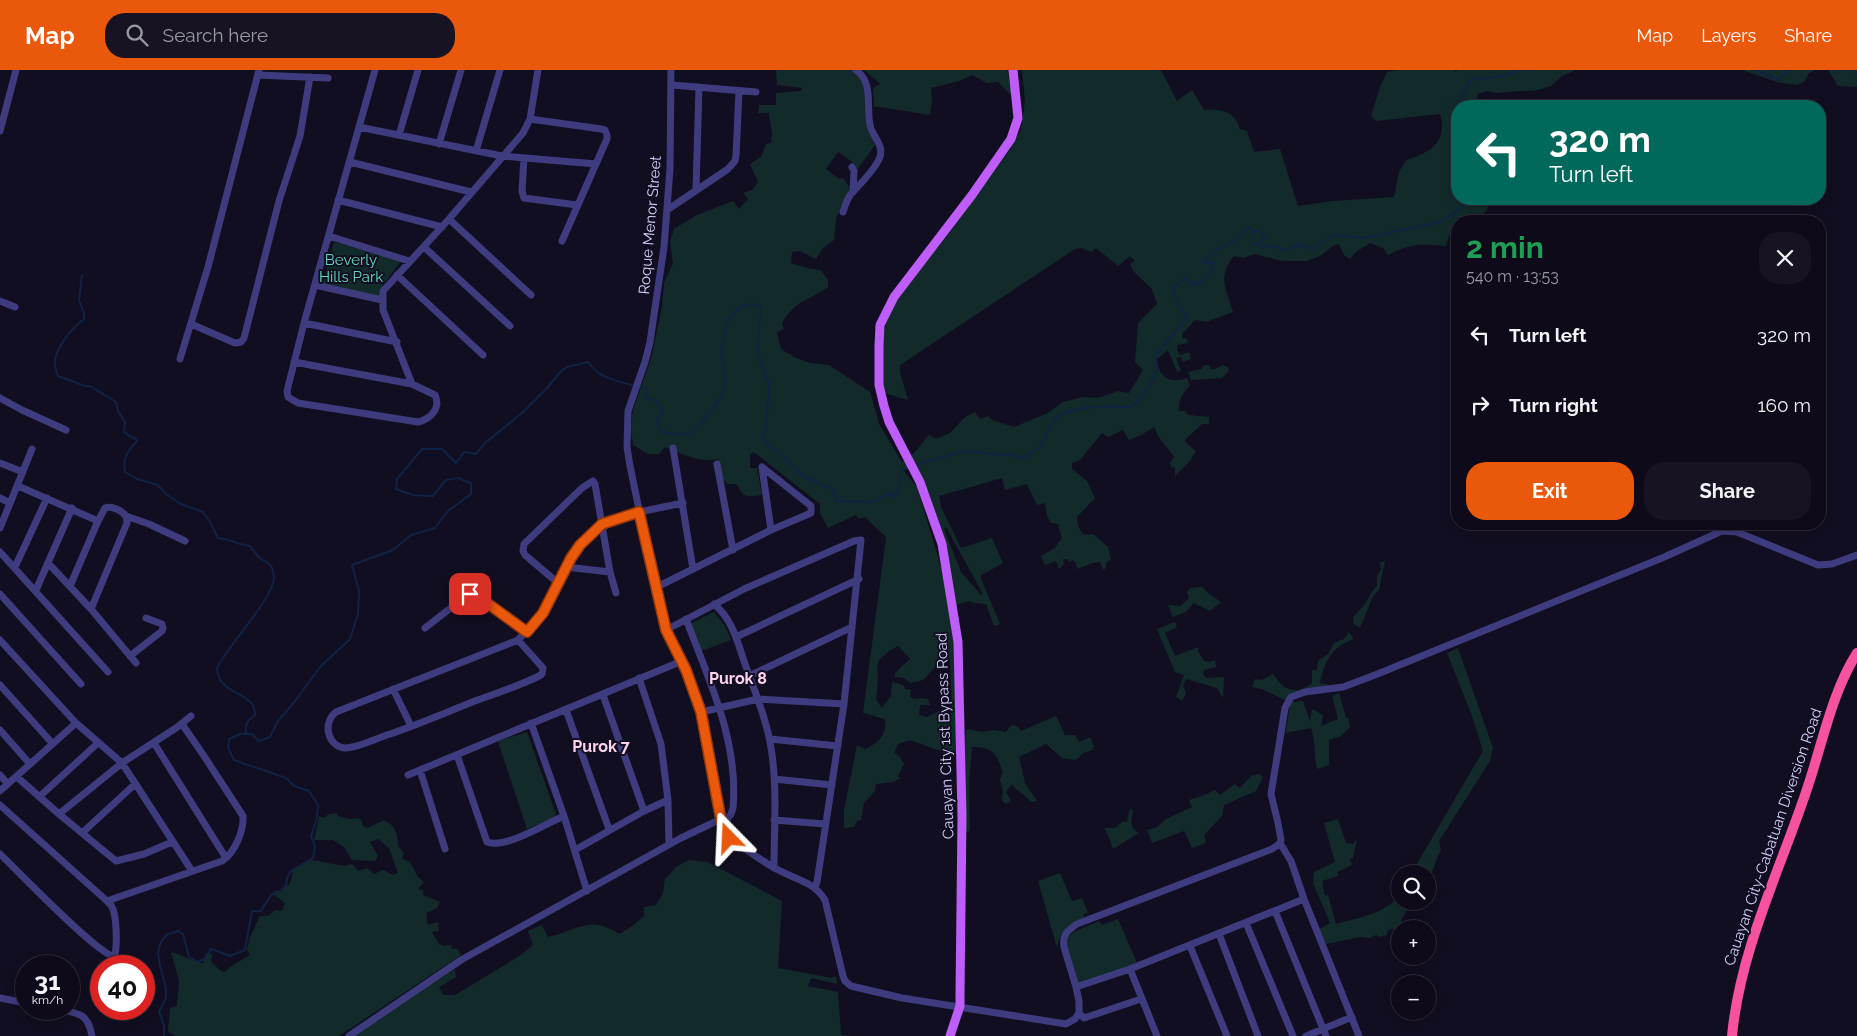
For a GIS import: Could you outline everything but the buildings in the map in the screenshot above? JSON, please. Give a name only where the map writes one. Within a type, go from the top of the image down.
[{"type":"highway","name":"Cauayan City-Cabatuan Diversion Road","points":[[1732,1036],[1735,1008],[1750,946],[1806,792],[1835,702],[1851,662],[1857,653]]},
{"type":"main road","name":"Cauayan City 1st Bypass Road","points":[[950,1036],[960,1006],[962,816],[958,642],[942,544],[920,482],[889,422],[879,385],[880,325],[894,296],[972,194],[1011,139],[1018,118],[1014,70]]},
{"type":"street","points":[[0,131],[16,70]]},
{"type":"street","points":[[294,362],[412,384],[435,395],[437,399],[436,408],[432,416],[418,422],[298,403],[288,397],[286,391],[338,200],[376,70]]},
{"type":"street","points":[[399,134],[418,70]]},
{"type":"street","points":[[439,144],[461,70]]},
{"type":"street","points":[[476,151],[500,70]]},
{"type":"street","points":[[412,384],[397,342],[386,319],[382,300],[385,287],[442,227],[523,133],[530,119],[538,70]]},
{"type":"street","name":"Roque Menor Street","points":[[671,70],[668,210],[657,303],[647,356],[628,411],[627,447],[655,588],[666,630],[692,683],[701,712],[722,823]]},
{"type":"street","points":[[843,212],[850,195],[880,158],[881,146],[870,126],[868,88],[863,76],[856,70]]},
{"type":"street","points":[[180,359],[230,186],[258,72],[328,78]]},
{"type":"street","points":[[191,324],[235,343],[241,342],[244,338],[279,201],[300,136],[310,77]]},
{"type":"street","points":[[672,85],[756,92]]},
{"type":"street","points":[[696,189],[699,87]]},
{"type":"street","points":[[668,210],[728,168],[735,161],[739,91]]},
{"type":"street","points":[[530,119],[605,130],[607,135],[607,139],[562,241]]},
{"type":"street","points":[[359,127],[502,156],[596,164]]},
{"type":"street","points":[[524,158],[522,191],[524,198],[577,206]]},
{"type":"street","points":[[350,162],[471,192]]},
{"type":"street","points":[[852,167],[853,192]]},
{"type":"street","points":[[338,200],[442,227]]},
{"type":"street","points":[[449,219],[531,295]]},
{"type":"street","points":[[329,236],[409,261]]},
{"type":"street","points":[[424,247],[510,326]]},
{"type":"street","points":[[397,275],[483,355]]},
{"type":"street","points":[[315,285],[382,300]]},
{"type":"street","points":[[0,300],[15,307]]},
{"type":"street","points":[[304,323],[397,342]]},
{"type":"street","points":[[0,398],[66,430]]},
{"type":"street","points":[[674,448],[693,569]]},
{"type":"street","points":[[0,528],[32,449]]},
{"type":"street","points":[[0,462],[23,472]]},
{"type":"street","points":[[717,464],[733,550]]},
{"type":"street","points":[[655,588],[771,530],[811,513],[812,508],[762,467],[771,530]]},
{"type":"street","points":[[558,583],[524,555],[522,548],[526,540],[582,488],[593,481],[610,572],[616,593]]},
{"type":"street","points":[[18,486],[98,521]]},
{"type":"street","points":[[0,498],[10,503]]},
{"type":"street","points":[[15,568],[47,498]]},
{"type":"street","points":[[518,640],[540,663],[543,668],[542,674],[531,680],[411,726],[347,748],[336,745],[331,738],[327,728],[330,717],[344,708],[518,640],[543,613],[566,567],[580,545],[602,524],[639,512],[683,502]]},
{"type":"street","points":[[70,586],[98,521],[108,506],[126,516],[149,524],[185,541]]},
{"type":"street","points":[[36,590],[72,508]]},
{"type":"street","points":[[90,609],[127,523],[126,516]]},
{"type":"street","points":[[1359,1036],[1304,899],[1291,861],[1280,843],[1278,823],[1271,802],[1271,789],[1288,700],[1298,694],[1337,688],[1375,675],[1652,562],[1722,531],[1737,532],[1818,565],[1832,564],[1857,556]]},
{"type":"street","points":[[666,630],[744,589],[858,540],[862,542],[844,704],[815,887]]},
{"type":"street","points":[[0,552],[108,672]]},
{"type":"street","points":[[48,563],[136,663]]},
{"type":"street","points":[[566,567],[610,572]]},
{"type":"street","points":[[736,637],[858,580]]},
{"type":"street","points":[[425,628],[466,596],[473,593],[527,632]]},
{"type":"street","points":[[0,594],[81,684]]},
{"type":"street","points":[[714,604],[725,615],[736,637],[770,739],[774,778],[774,868]]},
{"type":"street","points":[[130,656],[162,631],[162,624],[146,618]]},
{"type":"street","points":[[349,1036],[461,960],[669,844],[722,823],[731,814],[733,808],[732,758],[729,740],[686,619]]},
{"type":"street","points":[[749,676],[852,627]]},
{"type":"street","points":[[0,640],[76,723],[122,763],[192,871]]},
{"type":"street","points":[[408,775],[682,661]]},
{"type":"street","points":[[639,678],[661,744],[668,800],[669,844]]},
{"type":"street","points":[[0,685],[53,744]]},
{"type":"street","points":[[392,689],[411,726]]},
{"type":"street","points":[[603,695],[644,811]]},
{"type":"street","points":[[701,712],[758,699],[844,704]]},
{"type":"street","points":[[566,710],[609,829]]},
{"type":"street","points":[[59,814],[122,763],[182,724],[191,716]]},
{"type":"street","points":[[0,790],[76,723]]},
{"type":"street","points":[[531,723],[564,816],[587,891]]},
{"type":"street","points":[[107,901],[226,858],[238,838],[243,826],[243,816],[182,724]]},
{"type":"street","points":[[0,730],[30,764]]},
{"type":"street","points":[[770,739],[838,746]]},
{"type":"street","points":[[40,797],[98,743]]},
{"type":"street","points":[[154,743],[226,858]]},
{"type":"street","points":[[457,755],[487,842],[494,844],[509,841],[564,816]]},
{"type":"street","points":[[420,770],[445,849]]},
{"type":"street","points":[[0,775],[8,784]]},
{"type":"street","points":[[17,777],[116,861],[144,854],[172,842]]},
{"type":"street","points":[[774,778],[832,785]]},
{"type":"street","points":[[82,833],[135,784]]},
{"type":"street","points":[[575,850],[609,829],[668,800]]},
{"type":"street","points":[[0,805],[112,907],[115,924],[115,955],[113,956],[103,951],[85,936],[0,854]]},
{"type":"street","points":[[774,820],[825,824]]},
{"type":"street","points":[[722,823],[729,838],[774,868],[815,887],[825,900],[843,976],[848,985],[902,998],[1066,1024],[1075,1019],[1079,1014],[1076,987],[1064,947],[1063,939],[1068,930],[1077,924],[1272,849],[1280,843]]},
{"type":"street","points":[[1076,987],[1190,946],[1304,899]]},
{"type":"street","points":[[1276,911],[1324,1033]]},
{"type":"street","points":[[1246,923],[1293,1036]]},
{"type":"street","points":[[1219,934],[1258,1036]]},
{"type":"street","points":[[1190,946],[1226,1036]]},
{"type":"street","points":[[1130,969],[1157,1036]]},
{"type":"street","points":[[0,998],[15,1001]]},
{"type":"street","points":[[1079,1014],[1084,1018],[1141,999]]},
{"type":"street","points":[[80,1014],[88,1022],[92,1036]]},
{"type":"street","points":[[1306,1036],[1324,1033],[1352,1017]]},
{"type":"green space","points":[[776,70],[851,70],[858,74],[867,96],[869,129],[875,145],[857,170],[851,161],[838,152],[826,169],[839,179],[843,178],[850,188],[836,219],[834,240],[823,248],[816,259],[800,251],[792,252],[791,263],[821,270],[828,280],[828,287],[797,305],[787,315],[782,323],[784,329],[777,332],[781,349],[794,357],[810,363],[829,365],[870,392],[879,424],[902,462],[929,435],[936,439],[950,433],[965,417],[975,412],[980,419],[988,416],[992,420],[1014,427],[1048,413],[1063,402],[1082,397],[1098,398],[1118,391],[1129,393],[1143,370],[1135,362],[1138,323],[1157,304],[1152,289],[1133,271],[1130,264],[1135,261],[1130,256],[1118,266],[1096,248],[1092,252],[1081,248],[1075,249],[900,365],[900,372],[908,400],[884,393],[882,364],[884,331],[889,316],[897,299],[947,236],[1009,151],[1021,130],[1025,101],[1022,70],[1161,70],[1177,101],[1192,90],[1204,110],[1226,112],[1234,118],[1240,129],[1247,131],[1254,152],[1280,149],[1298,206],[1333,201],[1394,197],[1399,172],[1406,160],[1423,154],[1435,145],[1439,139],[1442,124],[1440,114],[1376,121],[1371,116],[1387,72],[1398,70],[1453,70],[1456,72],[1457,70],[1576,70],[1562,76],[1551,86],[1537,90],[1496,93],[1487,91],[1478,94],[1476,100],[1451,100],[1451,205],[1488,205],[1487,210],[1482,215],[1451,215],[1451,236],[1449,236],[1446,246],[1416,245],[1403,248],[1388,255],[1383,248],[1370,243],[1356,252],[1350,259],[1344,255],[1339,244],[1334,245],[1320,256],[1307,261],[1282,261],[1254,254],[1244,258],[1234,256],[1229,263],[1224,277],[1233,312],[1206,322],[1195,320],[1182,334],[1183,339],[1186,338],[1188,343],[1178,345],[1177,350],[1180,355],[1189,352],[1191,359],[1183,362],[1181,357],[1176,358],[1181,371],[1177,372],[1168,350],[1156,360],[1160,371],[1167,378],[1181,380],[1187,378],[1190,386],[1182,397],[1179,411],[1185,411],[1188,415],[1209,417],[1209,424],[1202,424],[1185,440],[1196,451],[1190,461],[1175,476],[1175,467],[1172,468],[1170,463],[1174,457],[1158,436],[1154,427],[1129,440],[1123,430],[1108,437],[1102,433],[1080,460],[1072,463],[1072,469],[1087,481],[1095,498],[1077,517],[1078,525],[1084,535],[1093,534],[1108,547],[1111,560],[1107,561],[1105,569],[1103,570],[1100,562],[1077,569],[1076,563],[1073,560],[1069,562],[1067,559],[1063,559],[1064,564],[1059,569],[1056,561],[1045,565],[1041,556],[1055,548],[1062,538],[1058,524],[1051,523],[1047,516],[1045,503],[1037,505],[1027,484],[1005,490],[1002,478],[939,496],[941,507],[961,548],[992,538],[1003,563],[980,576],[1000,624],[994,626],[986,604],[969,601],[956,605],[914,466],[903,470],[917,487],[950,604],[955,636],[957,752],[944,754],[941,751],[910,740],[898,744],[894,753],[899,756],[904,764],[898,776],[901,778],[893,782],[876,784],[875,791],[864,803],[861,820],[857,821],[854,827],[844,828],[844,810],[857,745],[865,749],[870,747],[878,741],[885,729],[885,719],[863,713],[886,537],[865,517],[859,519],[856,515],[828,528],[820,513],[820,504],[754,452],[750,455],[750,468],[757,468],[762,495],[746,496],[737,484],[727,484],[723,479],[718,459],[697,459],[665,447],[659,454],[648,454],[633,445],[631,429],[633,410],[651,359],[662,307],[664,283],[673,263],[670,242],[674,229],[697,215],[733,201],[739,209],[748,199],[743,193],[752,190],[758,182],[750,164],[761,157],[766,144],[771,143],[772,134],[769,113],[758,113],[759,105],[776,105],[776,93],[801,91],[802,88],[777,85]],"holes":[[[946,527],[983,594],[981,595],[961,572],[944,529]],[[898,646],[910,659],[895,673],[895,677],[904,678],[911,683],[923,680],[946,656],[950,661],[952,710],[941,710],[927,717],[919,715],[920,705],[930,705],[928,699],[914,699],[910,697],[911,690],[905,689],[903,685],[892,682],[891,696],[882,708],[876,699],[877,666],[879,660]]]},
{"type":"green space","points":[[864,70],[1007,70],[1013,97],[998,82],[987,83],[972,75],[959,81],[931,88],[930,115],[874,106],[873,88],[880,84]]},
{"type":"green space","points":[[1742,70],[1816,70],[1809,73],[1804,82],[1797,85],[1777,82]]},
{"type":"green space","points":[[1828,70],[1857,70],[1857,87],[1838,86]]},
{"type":"green space","name":"Beverly Hills Park","points":[[334,242],[401,261],[382,286],[381,298],[322,285]]},
{"type":"green space","points":[[1204,365],[1209,365],[1212,370],[1223,365],[1229,368],[1222,378],[1191,380],[1188,372],[1202,369]]},
{"type":"green space","points":[[1385,561],[1379,590],[1373,596],[1360,628],[1353,623],[1354,616],[1366,603],[1377,586],[1377,576],[1381,569],[1380,562]]},
{"type":"green space","points":[[1202,587],[1221,602],[1210,611],[1194,603],[1186,612],[1173,617],[1168,605],[1181,606],[1189,598],[1187,592],[1190,588]]},
{"type":"green space","points":[[714,612],[725,626],[731,640],[701,651],[690,624]]},
{"type":"green space","points":[[1175,622],[1177,627],[1165,633],[1175,656],[1198,647],[1198,651],[1204,661],[1210,662],[1215,660],[1216,667],[1204,670],[1203,675],[1207,678],[1224,677],[1223,698],[1217,688],[1186,679],[1183,686],[1186,693],[1182,701],[1176,697],[1184,675],[1175,672],[1157,629]]},
{"type":"green space","points":[[1349,632],[1354,639],[1335,650],[1327,661],[1322,675],[1320,683],[1335,686],[1285,700],[1262,689],[1252,687],[1255,679],[1262,680],[1273,674],[1281,684],[1290,689],[1295,690],[1306,687],[1312,683],[1312,670],[1317,670],[1318,661],[1328,654],[1334,643],[1344,639]]},
{"type":"green space","points":[[1458,648],[1493,748],[1490,761],[1439,841],[1441,850],[1435,865],[1416,865],[1483,751],[1472,716],[1447,653]]},
{"type":"green space","points":[[1339,693],[1350,727],[1341,736],[1329,740],[1329,765],[1317,769],[1314,738],[1311,728],[1285,733],[1291,702],[1303,701],[1310,721],[1312,709],[1323,715],[1321,726],[1338,719],[1332,696]]},
{"type":"green space","points":[[1056,716],[1065,735],[1075,735],[1079,742],[1090,737],[1094,746],[1092,750],[1083,753],[1076,760],[1062,758],[1046,744],[1019,757],[1025,783],[1037,801],[1031,802],[1012,784],[1006,792],[1011,801],[1006,804],[1002,800],[1003,791],[1000,779],[1003,773],[999,761],[990,750],[972,747],[969,783],[970,831],[966,832],[966,729],[983,732],[994,730],[1006,732],[1011,725],[1017,726],[1021,731]]},
{"type":"green space","points":[[527,732],[557,817],[527,829],[498,741]]},
{"type":"green space","points":[[1259,774],[1263,777],[1256,791],[1224,805],[1222,816],[1204,835],[1206,843],[1192,848],[1184,831],[1152,843],[1147,830],[1157,827],[1166,819],[1192,807],[1189,800],[1215,790],[1220,795],[1235,784],[1240,788],[1251,776]]},
{"type":"green space","points":[[1130,808],[1133,811],[1132,826],[1139,833],[1113,849],[1104,828],[1115,828],[1123,821],[1127,822]]},
{"type":"green space","points":[[337,813],[338,816],[350,819],[358,818],[362,821],[363,826],[368,828],[384,820],[393,826],[397,835],[398,846],[404,853],[402,857],[410,862],[418,877],[424,882],[418,889],[423,890],[423,895],[440,902],[437,908],[426,913],[428,925],[438,922],[439,931],[432,932],[439,944],[444,946],[451,945],[452,949],[457,948],[461,955],[339,1036],[175,1036],[168,1031],[170,1008],[177,1006],[179,981],[171,952],[203,963],[206,953],[212,954],[211,962],[221,971],[225,972],[250,955],[247,950],[250,937],[260,916],[268,916],[275,910],[282,911],[285,903],[272,893],[277,890],[282,892],[285,885],[289,885],[293,868],[312,860],[344,866],[352,864],[358,871],[367,868],[374,874],[383,870],[393,875],[398,873],[389,848],[378,839],[370,842],[378,856],[375,861],[352,860],[344,847],[333,840],[314,840],[319,816],[323,818],[329,814]]},
{"type":"green space","points":[[1338,819],[1346,843],[1353,844],[1357,840],[1353,858],[1350,859],[1352,865],[1337,872],[1338,876],[1322,881],[1325,896],[1328,895],[1336,924],[1372,914],[1391,903],[1391,910],[1407,910],[1401,920],[1391,920],[1391,930],[1388,930],[1387,935],[1380,937],[1376,935],[1369,938],[1360,937],[1326,944],[1319,929],[1330,923],[1313,883],[1314,872],[1335,862],[1324,823]]},
{"type":"green space","points":[[689,860],[707,862],[782,901],[778,968],[832,978],[836,976],[837,984],[811,978],[808,986],[838,992],[841,1035],[853,1036],[353,1036],[455,969],[456,977],[439,987],[443,995],[455,995],[521,955],[533,945],[528,931],[542,925],[548,937],[591,925],[599,925],[619,934],[644,916],[644,907],[656,905],[663,893],[665,879],[676,867]]},
{"type":"green space","points":[[1060,873],[1072,901],[1082,898],[1088,913],[1083,914],[1086,920],[1063,932],[1057,948],[1038,881]]},
{"type":"green space","points":[[1118,919],[1137,963],[1077,986],[1066,958],[1065,950],[1068,937],[1074,932],[1099,921],[1102,925]]},
{"type":"waterway","points":[[1461,100],[1471,80],[1502,76],[1521,70]]},
{"type":"waterway","points":[[1756,70],[1778,80],[1790,70]]},
{"type":"waterway","points":[[1855,70],[1857,75]]},
{"type":"waterway","points":[[915,465],[964,451],[1025,457],[1040,447],[1052,423],[1060,415],[1079,409],[1130,407],[1142,397],[1158,370],[1155,355],[1187,318],[1172,288],[1185,278],[1193,285],[1204,279],[1211,271],[1214,263],[1203,262],[1217,249],[1228,245],[1250,227],[1253,233],[1258,231],[1263,234],[1264,239],[1255,244],[1277,247],[1284,251],[1299,245],[1313,249],[1333,235],[1363,238],[1436,223],[1454,213],[1463,205]]},
{"type":"waterway","points":[[82,275],[79,300],[84,313],[84,319],[69,333],[60,346],[55,359],[58,376],[90,386],[116,402],[118,411],[125,422],[124,432],[137,441],[126,455],[124,463],[125,472],[137,479],[158,485],[166,494],[181,504],[203,512],[218,538],[250,546],[272,568],[274,579],[266,598],[217,668],[219,677],[224,684],[250,701],[254,707],[255,715],[247,723],[246,734]]},
{"type":"waterway","points":[[164,1036],[164,1026],[159,1011],[165,1002],[166,996],[158,957],[161,941],[168,934],[178,931],[183,934],[189,957],[198,962],[206,958],[211,949],[230,956],[245,950],[252,911],[261,911],[271,895],[279,892],[286,886],[287,878],[291,871],[313,858],[315,846],[311,836],[317,818],[318,805],[309,791],[294,786],[286,778],[234,760],[228,748],[229,739],[240,734],[252,734],[259,741],[270,737],[278,721],[320,667],[350,639],[358,614],[359,591],[352,565],[393,550],[411,535],[435,528],[448,511],[471,494],[471,483],[458,478],[446,480],[433,496],[413,495],[396,489],[397,479],[422,449],[442,449],[456,463],[464,452],[476,454],[485,443],[522,413],[561,371],[567,367],[588,362],[595,370],[613,380],[647,388],[646,399],[655,400],[663,410],[657,422],[662,432],[677,434],[691,432],[715,405],[724,390],[722,346],[728,322],[739,309],[752,304],[761,307],[757,352],[769,383],[766,429],[762,434],[766,443],[802,475],[834,490],[837,501],[874,502],[889,493],[894,497],[899,487],[902,470],[909,468]]},
{"type":"district","name":"Purok 8","points":[[738,678]]},
{"type":"district","name":"Purok 7","points":[[601,746]]},
{"type":"route","points":[[470,594],[476,595],[527,632],[543,613],[571,558],[580,545],[602,524],[639,512],[661,614],[666,630],[686,670],[701,712],[721,820],[729,838]]}]
